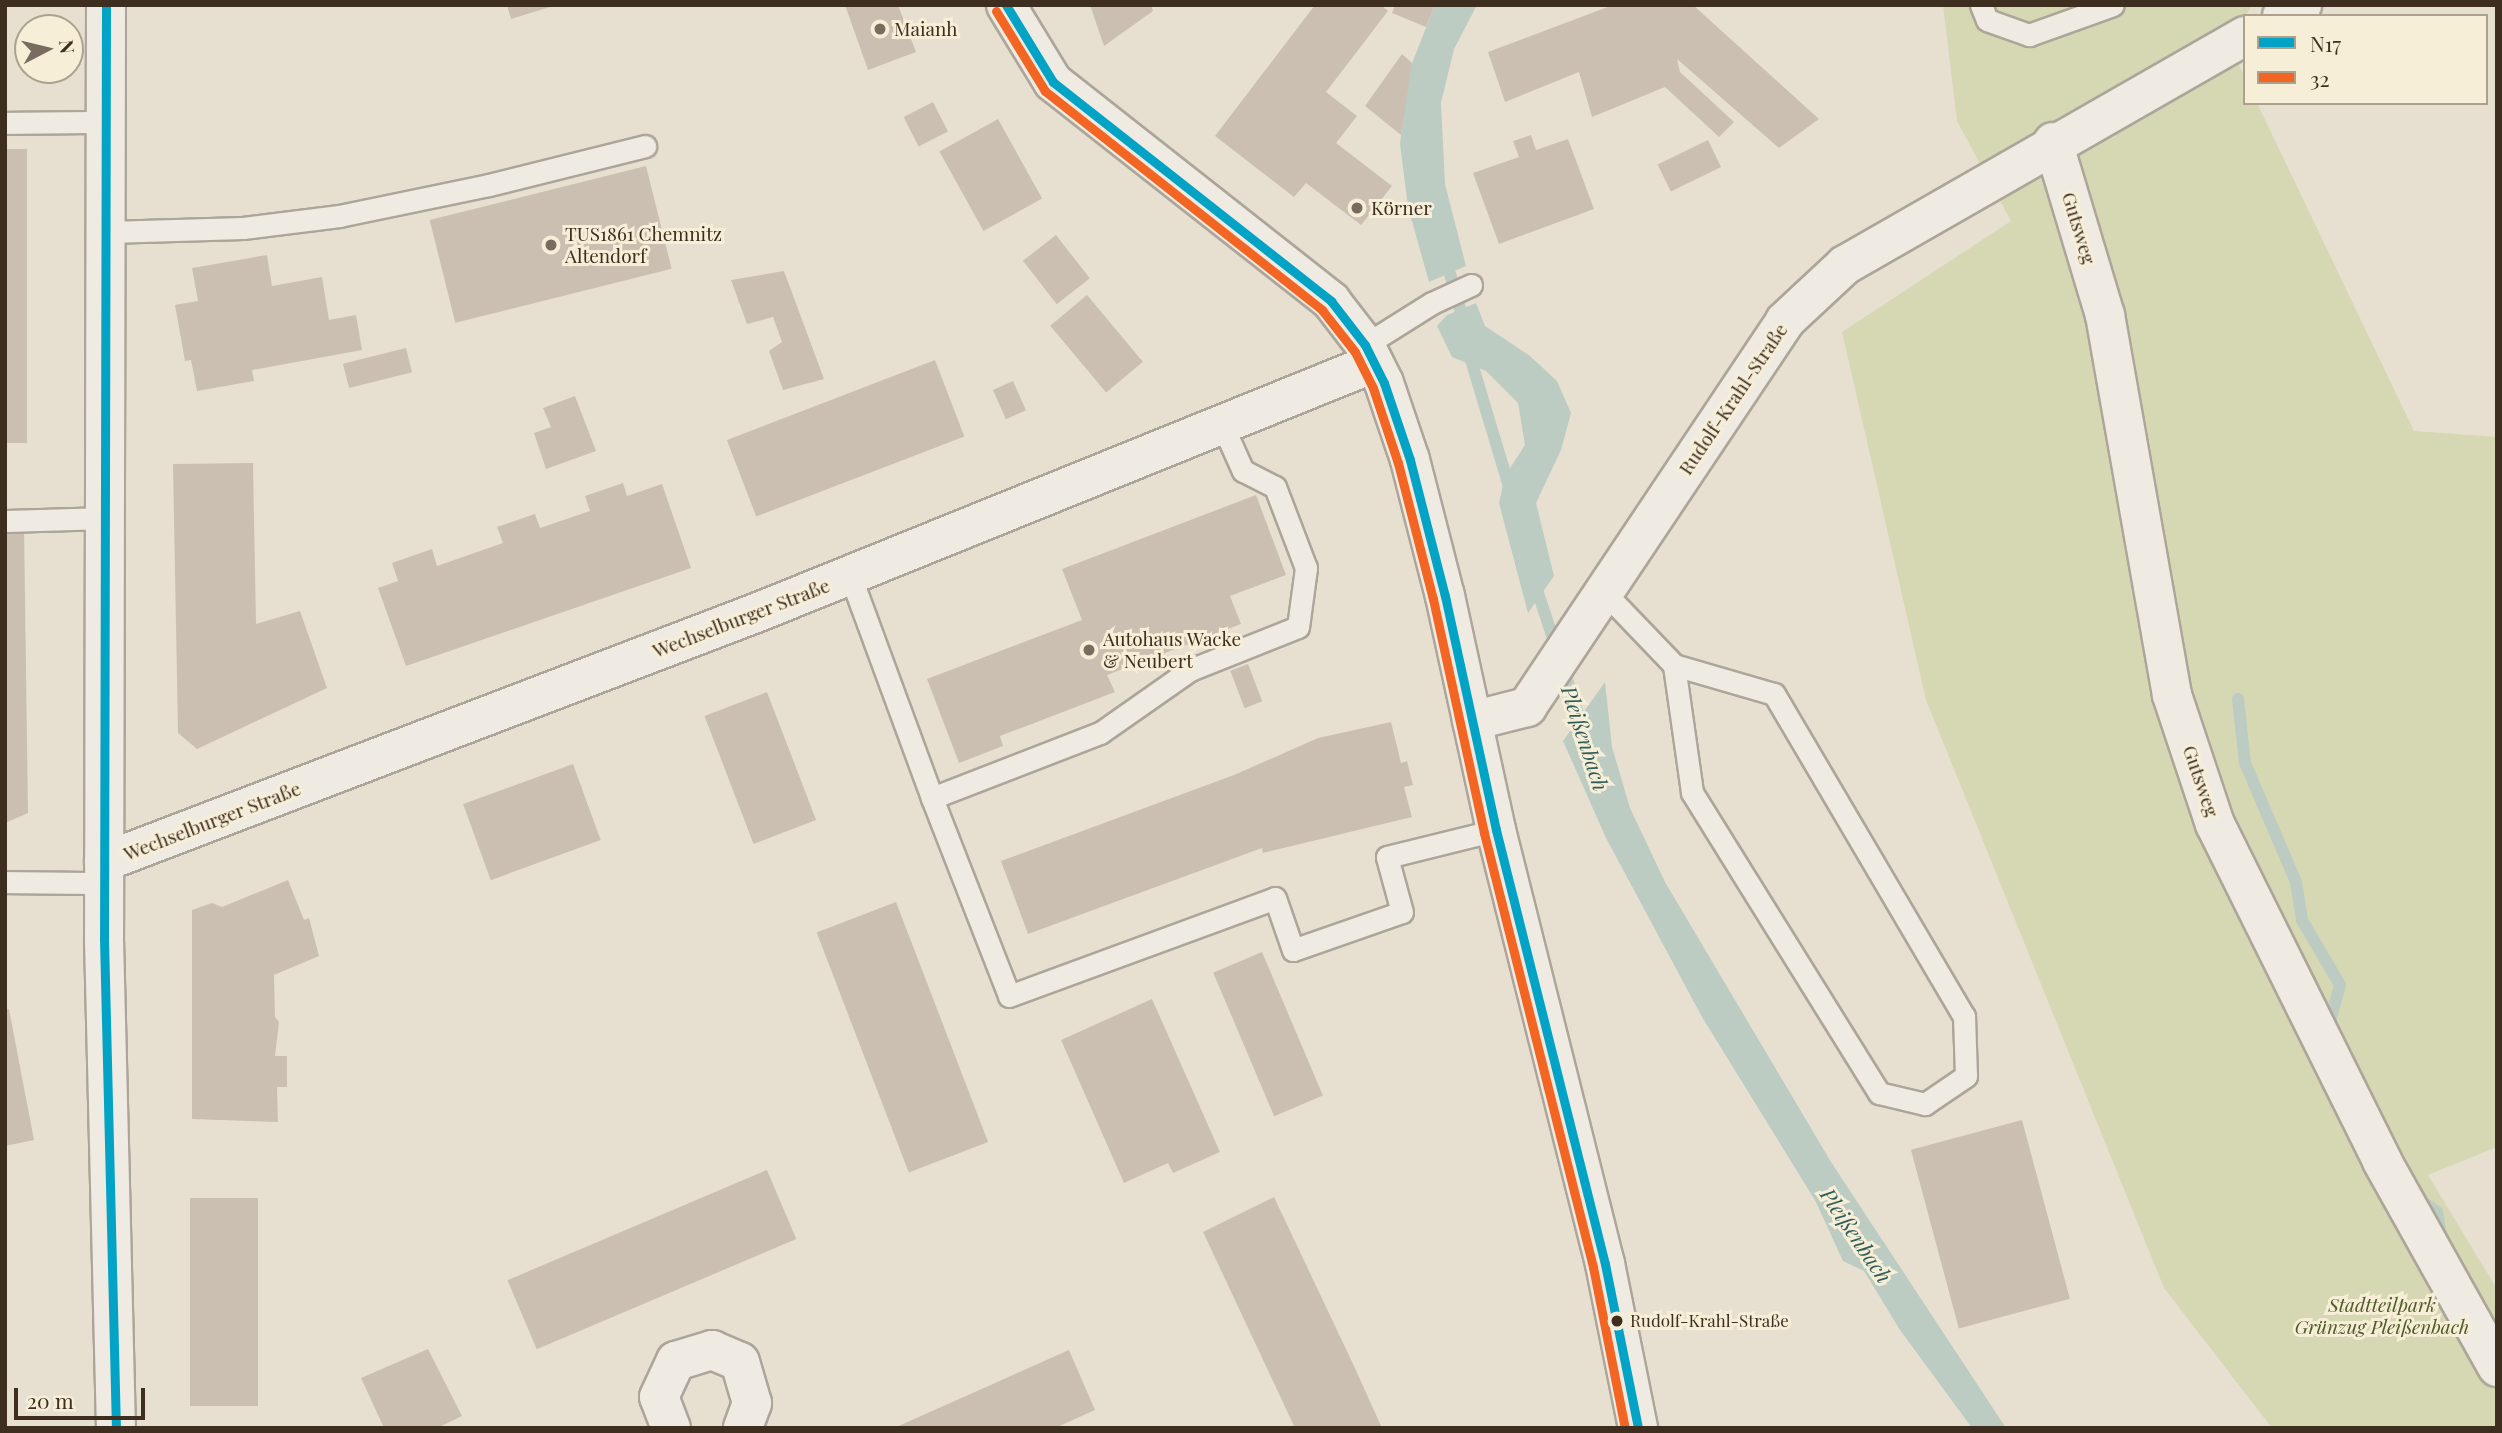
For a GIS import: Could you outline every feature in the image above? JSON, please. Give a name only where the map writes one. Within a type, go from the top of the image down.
[{"type":"street","points":[[106,5],[104,872],[116,1428]]},
{"type":"street","points":[[1006,5],[1053,82],[1331,301],[1370,354],[1410,460],[1496,830],[1605,1264],[1638,1428]]},
{"type":"street","points":[[2286,14],[2302,5]]},
{"type":"street","name":"Rudolf-Krahl-Straße","points":[[1472,721],[1528,706],[1785,321],[1844,265],[2053,142],[2243,37]]},
{"type":"street","name":"Gutsweg","points":[[2053,142],[2105,315],[2172,695],[2216,824],[2382,1161],[2497,1367]]},
{"type":"street","name":"Wechselburger Straße","points":[[104,872],[1222,424],[1370,354]]},
{"type":"street","points":[[671,1428],[659,1396],[676,1362],[712,1350],[740,1362],[752,1403],[743,1428]]},
{"type":"lane","points":[[1981,5],[1987,20],[2029,35],[2113,5]]},
{"type":"lane","points":[[5,123],[106,122]]},
{"type":"lane","points":[[107,232],[243,228],[339,216],[489,186],[645,146]]},
{"type":"lane","points":[[1370,354],[1432,303],[1471,285]]},
{"type":"lane","points":[[932,798],[1100,733],[1190,670],[1298,627],[1306,568],[1275,486],[1243,471],[1222,424]]},
{"type":"lane","points":[[5,522],[105,519]]},
{"type":"lane","points":[[850,575],[1009,996],[1275,898],[1293,950],[1402,912],[1387,857],[1496,830]]},
{"type":"lane","points":[[1598,600],[1674,665],[1774,694],[1964,1016],[1965,1076],[1925,1104],[1879,1093],[1692,792],[1674,665]]},
{"type":"lane","points":[[5,882],[104,872]]},
{"type":"green space","name":"Stadtteilpark Grünzug Pleißenbach","points":[[1943,5],[2252,5],[2247,14],[2243,14],[2243,20],[2229,44],[2243,73],[2243,105],[2258,105],[2414,431],[2497,437],[2497,1147],[2428,1175],[2497,1289],[2497,1428],[2272,1428],[2164,1288],[1926,700],[1842,332],[2011,221],[1957,121]]},
{"type":"water","points":[[1435,5],[1477,5],[1454,49],[1441,103],[1445,184],[1466,266],[1429,282],[1408,207],[1400,144],[1409,71]]},
{"type":"water","points":[[1476,303],[1485,326],[1530,356],[1557,381],[1571,413],[1561,450],[1536,503],[1554,576],[1528,613],[1499,503],[1505,476],[1525,445],[1518,403],[1486,371],[1452,357],[1437,326],[1447,315]]},
{"type":"water","points":[[1605,682],[1612,747],[1630,808],[1665,882],[1831,1162],[2006,1428],[1972,1428],[1900,1330],[1864,1271],[1843,1261],[1816,1202],[1702,1017],[1606,838],[1563,741]]},
{"type":"building","points":[[507,5],[553,5],[553,6],[511,19]]},
{"type":"building","name":"Maianh","points":[[845,5],[898,5],[916,52],[868,70]]},
{"type":"building","points":[[1090,5],[1151,5],[1153,11],[1104,46]]},
{"type":"building","points":[[1315,5],[1381,5],[1388,11],[1326,92],[1357,116],[1336,143],[1392,186],[1361,225],[1306,183],[1294,197],[1215,136]]},
{"type":"building","points":[[1395,5],[1435,5],[1426,27],[1392,13]]},
{"type":"building","points":[[1613,5],[1693,5],[1819,119],[1779,148],[1677,59],[1680,72],[1734,122],[1719,137],[1665,87],[1592,117],[1579,72],[1505,102],[1488,52]]},
{"type":"building","points":[[1402,54],[1412,63],[1401,135],[1365,106]]},
{"type":"building","points":[[933,102],[948,131],[919,146],[904,117]]},
{"type":"building","points":[[998,119],[1042,199],[984,231],[939,151]]},
{"type":"building","points":[[1531,135],[1536,150],[1568,139],[1594,209],[1499,244],[1473,173],[1519,157],[1513,141]]},
{"type":"building","points":[[1708,140],[1721,167],[1671,192],[1658,165]]},
{"type":"building","points":[[5,149],[27,149],[27,443],[5,443]]},
{"type":"building","name":"TUS1861 Chemnitz Altendorf","points":[[646,166],[672,269],[455,323],[430,220]]},
{"type":"building","points":[[1056,235],[1090,278],[1057,304],[1023,261]]},
{"type":"building","points":[[267,255],[272,286],[322,277],[329,320],[356,315],[362,350],[252,370],[254,381],[197,391],[191,360],[185,361],[175,305],[198,301],[192,268]]},
{"type":"building","points":[[784,271],[824,379],[783,390],[769,351],[782,342],[773,317],[747,324],[731,280]]},
{"type":"building","points":[[1087,295],[1143,362],[1106,392],[1050,326]]},
{"type":"building","points":[[406,348],[412,372],[349,388],[343,364]]},
{"type":"building","points":[[935,360],[964,437],[756,516],[727,440]]},
{"type":"building","points":[[1013,381],[1026,410],[1006,419],[993,390]]},
{"type":"building","points":[[575,396],[596,451],[546,469],[534,433],[551,427],[543,408]]},
{"type":"building","points":[[253,463],[256,624],[300,611],[327,688],[197,749],[178,733],[173,464]]},
{"type":"building","points":[[623,483],[627,496],[662,484],[691,568],[406,666],[378,588],[398,581],[392,563],[432,549],[437,566],[503,543],[497,527],[535,514],[540,528],[590,511],[585,496]]},
{"type":"building","name":"Autohaus Wacke & Neubert","points":[[1256,495],[1286,575],[1230,596],[1241,624],[1107,675],[1115,692],[1000,736],[1003,746],[959,763],[927,679],[1082,620],[1062,569]]},
{"type":"building","points":[[24,525],[28,813],[5,823],[5,533]]},
{"type":"building","points":[[1248,664],[1262,701],[1245,708],[1230,671]]},
{"type":"building","points":[[767,692],[816,820],[754,844],[704,716]]},
{"type":"building","points":[[1391,722],[1401,763],[1407,761],[1413,785],[1404,787],[1412,817],[1263,853],[1262,848],[1028,934],[1001,861],[1234,775],[1318,738]]},
{"type":"building","points":[[573,764],[601,840],[491,880],[463,804]]},
{"type":"building","points":[[288,880],[304,920],[309,918],[319,956],[274,975],[275,1017],[279,1022],[275,1056],[287,1056],[287,1087],[277,1087],[278,1122],[192,1119],[192,910],[212,903],[222,907]]},
{"type":"building","points":[[896,902],[988,1142],[909,1172],[817,932]]},
{"type":"building","points":[[1262,952],[1323,1096],[1274,1116],[1213,973]]},
{"type":"building","points":[[1152,999],[1220,1152],[1173,1173],[1168,1163],[1124,1183],[1061,1040]]},
{"type":"building","points":[[9,1009],[34,1140],[5,1146],[5,1010]]},
{"type":"building","points":[[2022,1120],[2070,1299],[1959,1328],[1911,1150]]},
{"type":"building","points":[[767,1170],[796,1239],[537,1349],[507,1280]]},
{"type":"building","points":[[1274,1197],[1382,1428],[1295,1428],[1203,1232]]},
{"type":"building","points":[[190,1198],[258,1198],[258,1406],[190,1406]]},
{"type":"building","points":[[428,1349],[462,1416],[437,1428],[384,1428],[361,1378]]},
{"type":"building","points":[[1069,1350],[1095,1410],[1055,1428],[894,1428]]},
{"type":"waterway","name":"Pleißenbach","points":[[1446,260],[1465,326]]},
{"type":"waterway","points":[[1468,350],[1510,490]]},
{"type":"waterway","name":"Pleißenbach","points":[[1535,584],[1557,650]]},
{"type":"waterway","name":"Pleißenbach","points":[[1563,667],[1584,733]]},
{"type":"waterway","points":[[2238,699],[2245,763],[2296,882],[2302,920],[2340,985],[2327,1032]]},
{"type":"waterway","points":[[2418,1199],[2437,1212],[2442,1240]]},
{"type":"transit line","name":"N17","points":[[106,5],[104,939],[116,1428]]},
{"type":"transit line","name":"N17","points":[[1006,5],[1053,82],[1331,301],[1365,345],[1384,383],[1410,460],[1445,596],[1496,830],[1605,1264],[1638,1428]]},
{"type":"transit line","name":"32","points":[[996,11],[1045,91],[1322,310],[1355,352],[1373,388],[1398,463],[1433,599],[1484,833],[1593,1267],[1625,1428]]},
{"type":"place","name":"Maianh","points":[[880,29]]},
{"type":"place","name":"Körner","points":[[1357,208]]},
{"type":"place","name":"TUS1861 Chemnitz Altendorf","points":[[551,245]]},
{"type":"place","name":"Autohaus Wacke & Neubert","points":[[1089,650]]},
{"type":"place","name":"Rudolf-Krahl-Straße","points":[[1617,1321]]}]
